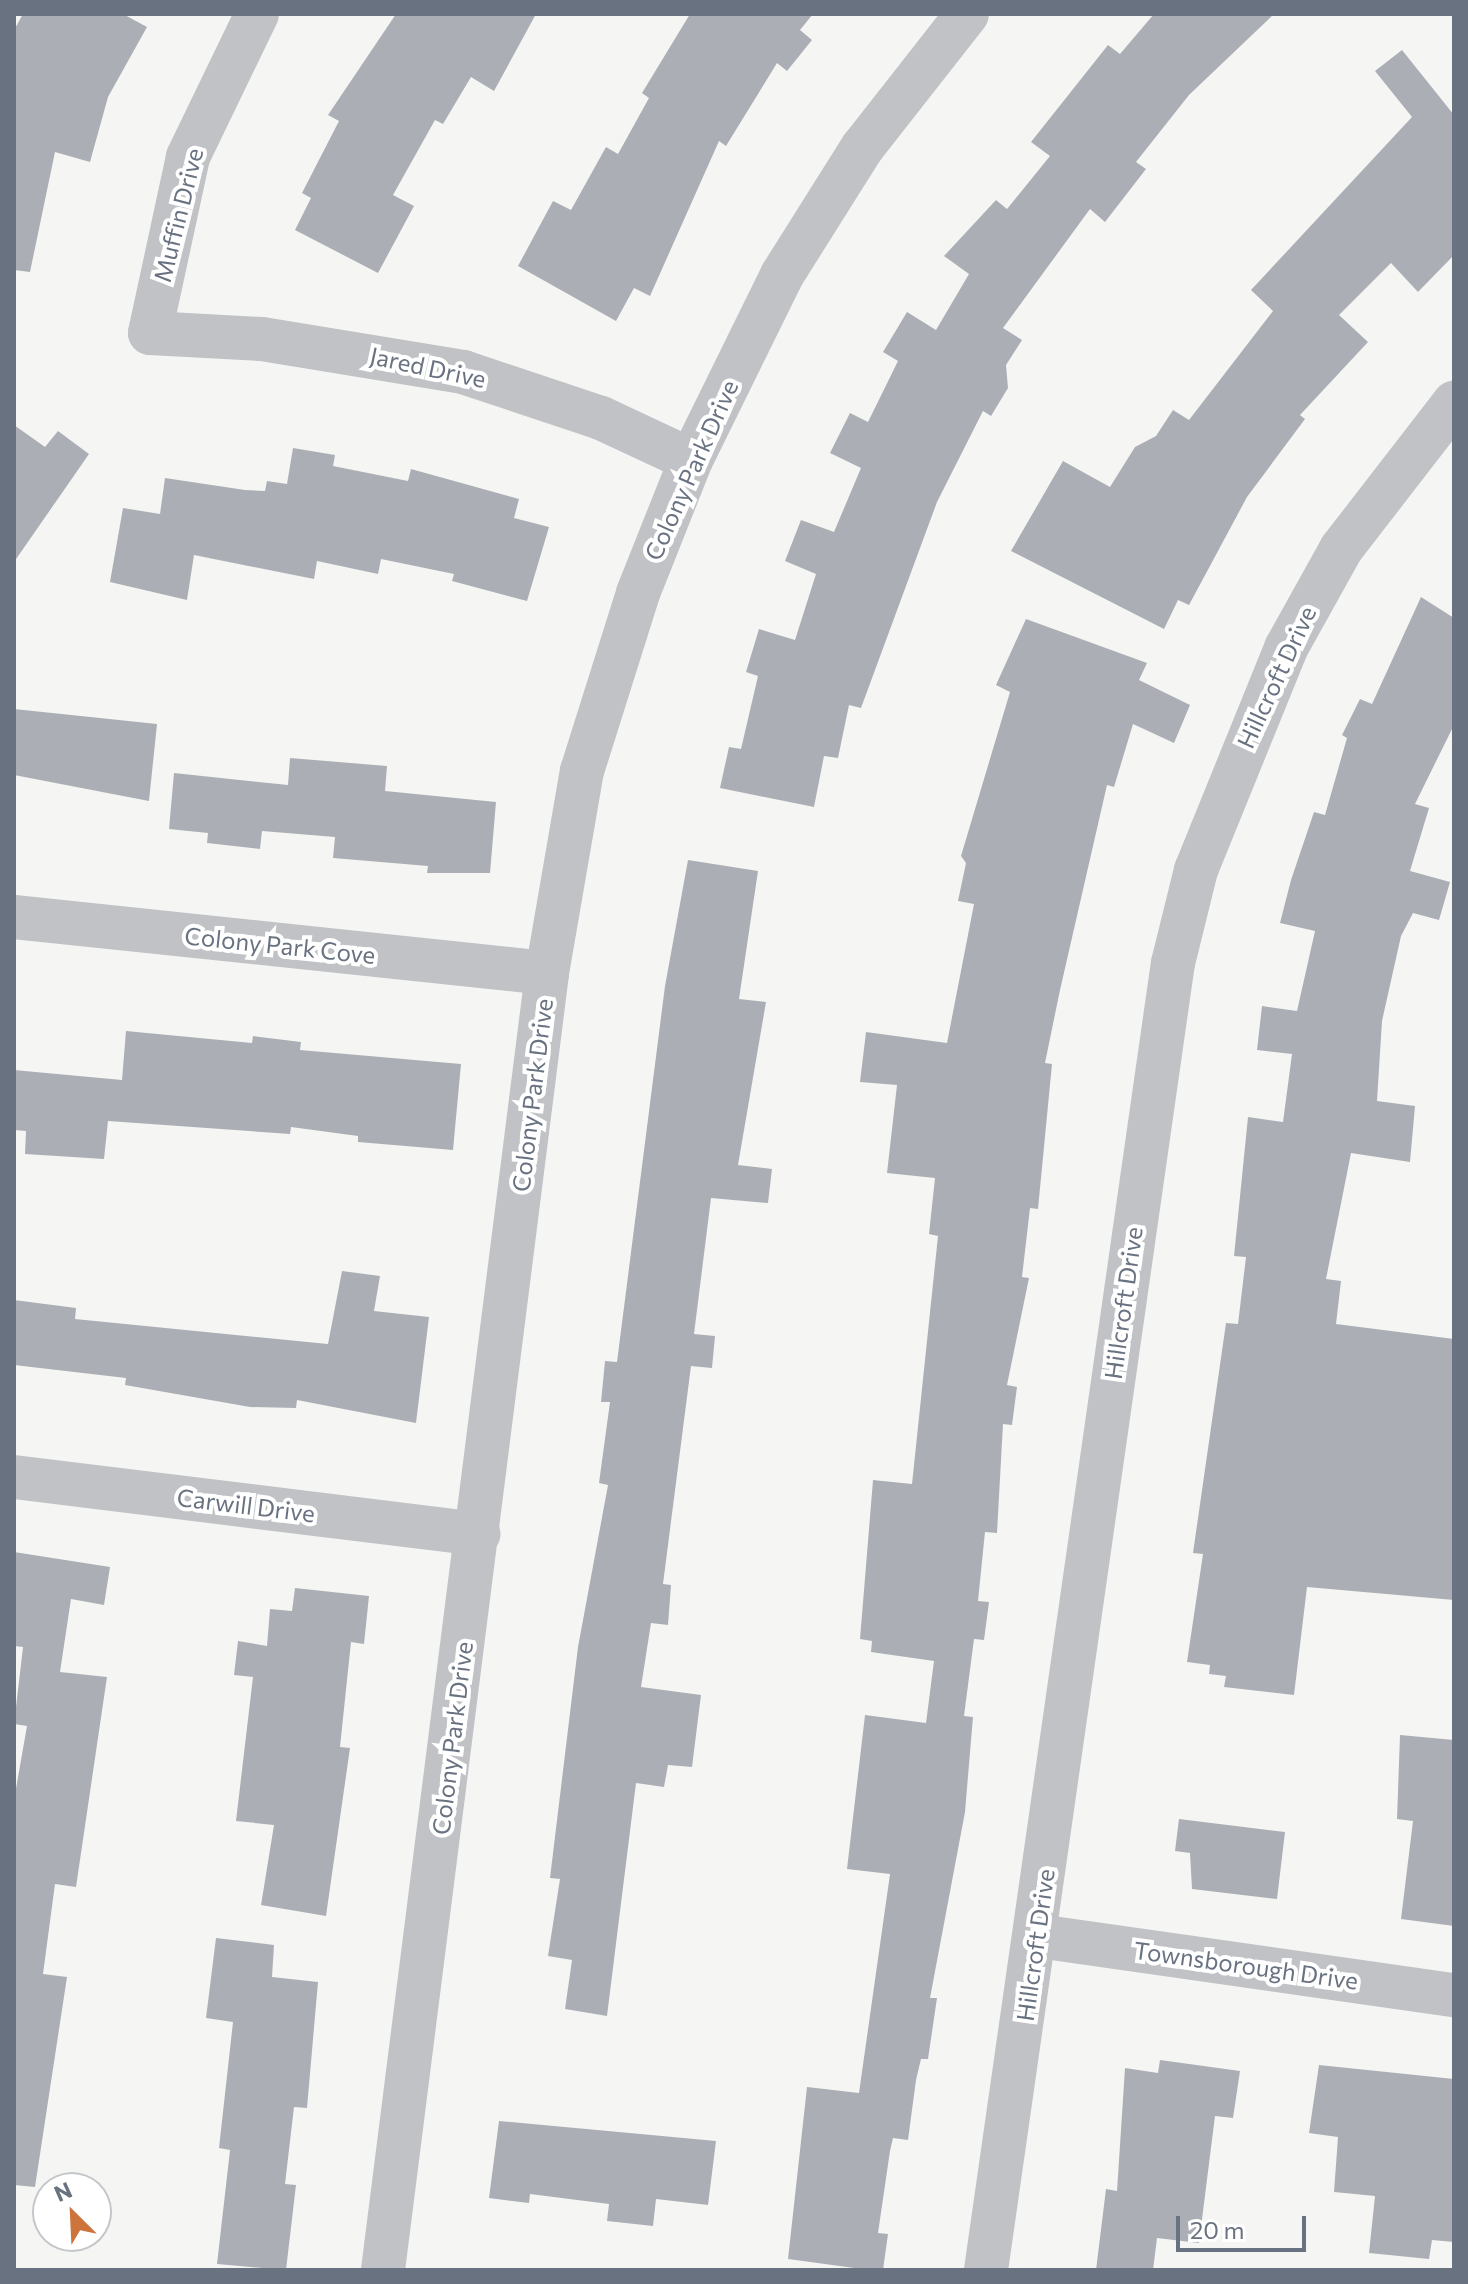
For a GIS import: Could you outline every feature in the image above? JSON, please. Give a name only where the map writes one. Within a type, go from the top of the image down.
[{"type":"street","name":"Muffin Drive","points":[[150,333],[188,157],[257,14]]},
{"type":"street","name":"Colony Park Drive","points":[[383,2270],[479,1534],[547,973],[582,771],[638,593],[691,460],[782,275],[862,148],[967,14]]},
{"type":"street","name":"Jared Drive","points":[[150,333],[262,339],[463,372],[601,418],[691,460]]},
{"type":"street","name":"Hillcroft Drive","points":[[986,2270],[1038,1936],[1171,978],[1196,870],[1286,648],[1341,549],[1454,403]]},
{"type":"street","name":"Colony Park Cove","points":[[14,917],[547,973]]},
{"type":"street","name":"Carwill Drive","points":[[14,1477],[479,1534]]},
{"type":"street","name":"Townsborough Drive","points":[[1038,1936],[1454,1995]]},
{"type":"building","points":[[23,14],[123,14],[147,27],[108,97],[90,162],[55,152],[30,272],[14,270],[14,30]]},
{"type":"building","points":[[396,14],[536,14],[494,91],[471,77],[443,124],[435,120],[393,195],[414,206],[378,273],[295,230],[311,198],[302,193],[339,121],[328,115]]},
{"type":"building","points":[[690,14],[813,14],[800,30],[812,40],[787,71],[777,63],[726,146],[719,141],[650,296],[634,288],[616,321],[518,266],[553,201],[571,210],[606,147],[618,154],[649,98],[642,93]]},
{"type":"building","points":[[1154,14],[1274,14],[1189,95],[1136,162],[1146,169],[1105,222],[1090,209],[1003,328],[1022,340],[1006,365],[1008,388],[991,416],[983,411],[937,502],[861,708],[849,705],[838,758],[824,756],[814,807],[720,788],[729,747],[741,749],[758,676],[746,672],[759,629],[795,640],[816,574],[785,561],[801,520],[834,532],[861,468],[830,453],[850,413],[868,422],[898,361],[883,352],[907,312],[936,330],[969,274],[944,256],[996,200],[1007,209],[1050,156],[1031,142],[1108,45],[1120,54]]},
{"type":"building","points":[[1402,50],[1454,115],[1454,255],[1418,292],[1391,263],[1339,315],[1368,342],[1300,415],[1305,419],[1247,497],[1189,605],[1178,600],[1164,629],[1011,551],[1063,461],[1110,487],[1135,447],[1156,436],[1173,410],[1189,420],[1273,311],[1251,290],[1412,117],[1375,71]]},
{"type":"building","points":[[14,425],[45,447],[58,431],[89,454],[14,562]]},
{"type":"building","points":[[293,448],[335,455],[333,466],[408,481],[411,469],[519,499],[514,518],[549,527],[527,601],[452,581],[454,574],[381,559],[378,574],[317,561],[314,579],[194,555],[187,600],[110,582],[123,508],[160,514],[165,478],[265,491],[267,481],[287,484]]},
{"type":"building","points":[[1421,597],[1454,618],[1454,725],[1415,804],[1429,808],[1410,871],[1450,882],[1439,920],[1413,913],[1401,936],[1382,1021],[1377,1101],[1415,1106],[1410,1162],[1351,1153],[1326,1279],[1341,1281],[1336,1324],[1454,1339],[1454,1600],[1307,1587],[1294,1695],[1224,1687],[1226,1676],[1209,1674],[1210,1665],[1187,1662],[1203,1554],[1193,1553],[1226,1323],[1238,1324],[1246,1257],[1234,1256],[1248,1117],[1283,1122],[1292,1054],[1257,1050],[1262,1006],[1297,1011],[1315,931],[1280,923],[1291,880],[1314,812],[1325,815],[1347,738],[1342,735],[1360,699],[1372,704]]},
{"type":"building","points":[[1026,619],[1147,663],[1139,680],[1190,705],[1174,743],[1133,724],[1114,787],[1107,785],[1045,1063],[1052,1064],[1038,1209],[1030,1208],[1022,1277],[1029,1278],[1007,1385],[1017,1387],[1012,1425],[1003,1424],[997,1533],[985,1532],[978,1601],[989,1602],[984,1640],[974,1639],[964,1716],[973,1717],[965,1812],[930,1998],[937,1998],[928,2059],[921,2059],[908,2140],[893,2138],[890,2151],[878,2233],[888,2234],[883,2270],[869,2270],[788,2259],[807,2087],[859,2093],[890,1874],[847,1869],[865,1715],[926,1723],[934,1661],[871,1652],[872,1641],[860,1639],[873,1480],[912,1484],[938,1236],[929,1234],[935,1178],[887,1173],[897,1085],[860,1082],[866,1032],[947,1043],[974,904],[958,901],[966,863],[961,856],[1010,692],[996,685]]},
{"type":"building","points":[[14,709],[157,724],[149,801],[14,775]]},
{"type":"building","points":[[290,758],[387,766],[385,791],[496,802],[490,873],[427,873],[428,866],[333,858],[335,837],[262,831],[260,849],[207,843],[208,833],[169,829],[174,773],[288,785]]},
{"type":"building","points":[[688,860],[758,871],[739,999],[766,1002],[738,1165],[772,1169],[768,1203],[711,1198],[694,1334],[715,1336],[712,1368],[691,1366],[663,1584],[671,1585],[668,1625],[651,1623],[641,1687],[701,1695],[692,1767],[668,1765],[664,1787],[636,1783],[607,2016],[565,2009],[572,1960],[548,1956],[560,1879],[550,1878],[578,1647],[608,1485],[599,1483],[610,1402],[601,1402],[605,1361],[617,1362],[665,986]]},
{"type":"building","points":[[126,1031],[252,1043],[253,1036],[301,1042],[300,1050],[461,1064],[453,1150],[358,1142],[358,1136],[291,1127],[290,1134],[108,1121],[104,1159],[25,1154],[26,1131],[14,1130],[14,1070],[122,1080]]},
{"type":"building","points":[[342,1271],[380,1276],[374,1311],[429,1317],[416,1423],[297,1400],[296,1408],[250,1407],[125,1385],[126,1378],[14,1365],[14,1300],[76,1308],[75,1319],[328,1344]]},
{"type":"building","points":[[14,1552],[110,1567],[104,1605],[71,1599],[60,1672],[107,1677],[76,1887],[55,1884],[43,1974],[67,1977],[37,2172],[32,2172],[32,2187],[14,2185],[14,1800],[27,1726],[14,1724],[23,1647],[14,1646]]},
{"type":"building","points":[[295,1588],[369,1596],[364,1644],[351,1642],[340,1747],[350,1748],[326,1916],[261,1905],[274,1825],[236,1821],[253,1677],[234,1675],[238,1641],[267,1646],[270,1609],[292,1611]]},
{"type":"building","points":[[1400,1735],[1454,1740],[1454,1926],[1401,1919],[1413,1821],[1397,1819]]},
{"type":"building","points":[[1179,1819],[1285,1832],[1277,1899],[1192,1889],[1190,1853],[1175,1851]]},
{"type":"building","points":[[216,1938],[274,1945],[272,1977],[318,1982],[307,2108],[294,2107],[285,2184],[296,2185],[286,2270],[217,2264],[230,2150],[219,2148],[233,2022],[206,2018]]},
{"type":"building","points":[[1160,2060],[1240,2071],[1233,2118],[1215,2116],[1199,2243],[1157,2238],[1153,2270],[1096,2270],[1106,2189],[1117,2191],[1125,2068],[1158,2073]]},
{"type":"building","points":[[1319,2065],[1454,2079],[1454,2242],[1432,2240],[1429,2259],[1369,2253],[1375,2196],[1334,2192],[1338,2137],[1309,2133]]},
{"type":"building","points":[[499,2121],[716,2141],[708,2205],[656,2199],[653,2226],[607,2221],[609,2204],[530,2194],[529,2203],[489,2198]]}]
